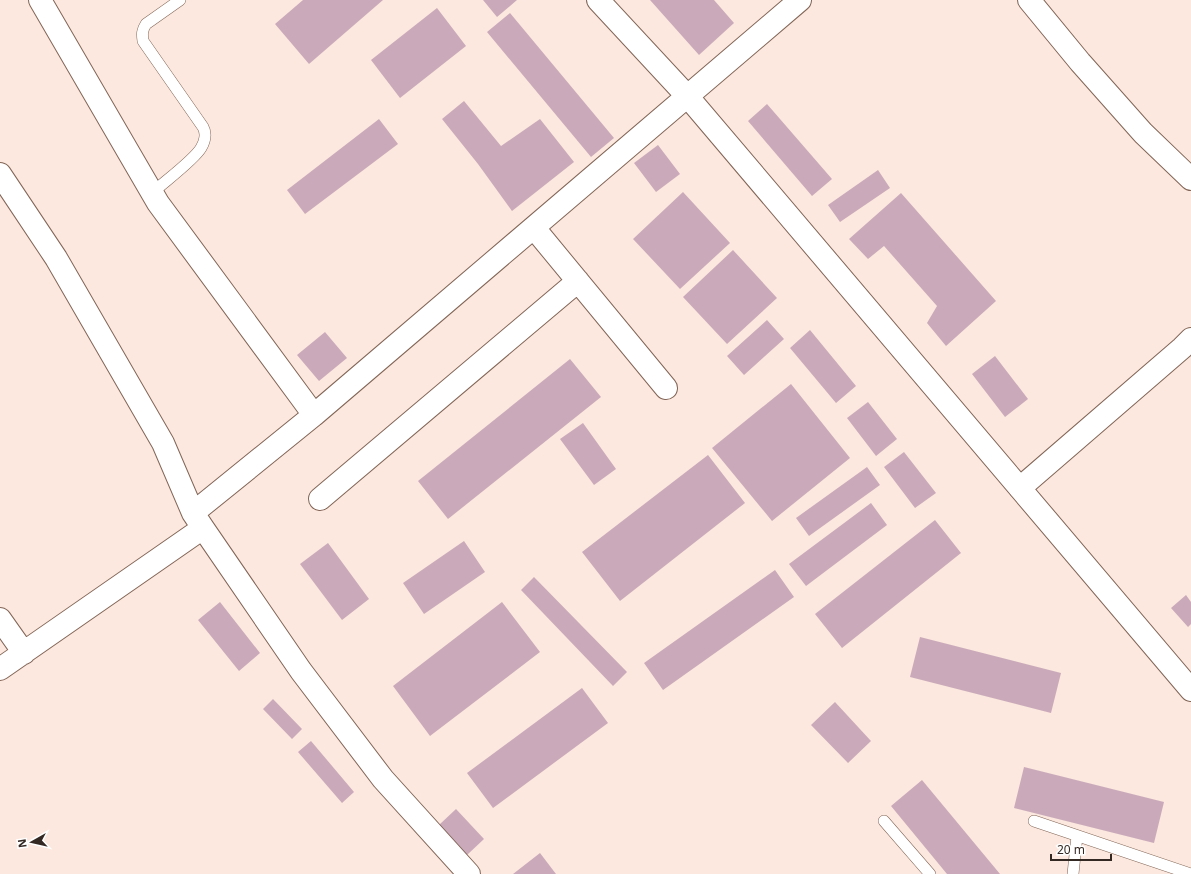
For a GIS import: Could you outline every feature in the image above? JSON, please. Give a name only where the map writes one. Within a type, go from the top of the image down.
[{"type":"street","points":[[40,0],[158,203],[314,416]]},
{"type":"street","points":[[598,0],[688,97],[1191,690]]},
{"type":"street","points":[[0,669],[24,653],[198,520],[314,416],[800,0]]},
{"type":"street","points":[[1029,0],[1080,62],[1143,133],[1191,179]]},
{"type":"street","points":[[0,174],[56,258],[163,443],[198,520],[301,671],[373,766],[469,874]]},
{"type":"street","points":[[534,228],[666,388]]},
{"type":"street","points":[[320,498],[578,281]]},
{"type":"street","points":[[1020,488],[1191,339]]},
{"type":"street","points":[[0,619],[24,653]]},
{"type":"lane","points":[[152,193],[200,149],[206,134],[203,127],[143,41],[143,29],[146,24],[180,0]]},
{"type":"lane","points":[[884,821],[930,874]]},
{"type":"lane","points":[[1034,821],[1191,874]]},
{"type":"lane","points":[[1073,874],[1077,836]]},
{"type":"building","points":[[303,0],[383,0],[309,64],[275,24]]},
{"type":"building","points":[[483,0],[517,0],[497,17]]},
{"type":"building","points":[[650,0],[714,0],[734,23],[699,55]]},
{"type":"building","points":[[437,8],[466,46],[400,98],[371,60]]},
{"type":"building","points":[[510,13],[614,138],[591,157],[487,32]]},
{"type":"building","points":[[464,101],[501,146],[540,119],[574,162],[512,211],[478,164],[442,119]]},
{"type":"building","points":[[767,104],[832,179],[812,196],[748,121]]},
{"type":"building","points":[[379,119],[398,144],[305,214],[287,190]]},
{"type":"building","points":[[658,145],[680,174],[656,192],[634,163]]},
{"type":"building","points":[[878,170],[890,188],[840,222],[828,205]]},
{"type":"building","points":[[683,192],[730,243],[680,289],[633,239]]},
{"type":"building","points":[[901,193],[996,301],[946,346],[927,323],[937,306],[884,246],[868,259],[849,239]]},
{"type":"building","points":[[733,250],[777,298],[727,344],[683,297]]},
{"type":"building","points":[[767,320],[784,339],[744,375],[727,356]]},
{"type":"building","points":[[810,330],[856,386],[836,403],[790,348]]},
{"type":"building","points":[[325,332],[347,358],[319,381],[297,355]]},
{"type":"building","points":[[995,356],[1028,399],[1005,417],[972,374]]},
{"type":"building","points":[[570,359],[601,397],[448,519],[418,481]]},
{"type":"building","points":[[791,384],[850,458],[772,521],[712,448]]},
{"type":"building","points":[[868,402],[897,439],[876,456],[847,418]]},
{"type":"building","points":[[583,423],[616,469],[594,485],[560,439]]},
{"type":"building","points":[[904,452],[936,493],[915,508],[884,467]]},
{"type":"building","points":[[708,455],[745,503],[620,601],[582,552]]},
{"type":"building","points":[[867,467],[880,485],[809,536],[796,518]]},
{"type":"building","points":[[871,503],[887,525],[806,586],[789,564]]},
{"type":"building","points":[[935,520],[961,553],[842,648],[815,614]]},
{"type":"building","points":[[464,541],[485,572],[424,614],[403,583]]},
{"type":"building","points":[[328,543],[369,599],[342,620],[300,564]]},
{"type":"building","points":[[775,570],[794,597],[663,690],[644,663]]},
{"type":"building","points":[[534,577],[627,672],[613,686],[521,590]]},
{"type":"building","points":[[1186,595],[1191,602],[1191,624],[1188,627],[1171,608]]},
{"type":"building","points":[[220,602],[260,653],[239,671],[198,620]]},
{"type":"building","points":[[502,602],[540,652],[430,736],[393,686]]},
{"type":"building","points":[[920,637],[1061,673],[1051,713],[910,677]]},
{"type":"building","points":[[582,688],[608,723],[493,808],[467,773]]},
{"type":"building","points":[[273,699],[302,729],[292,739],[263,709]]},
{"type":"building","points":[[835,702],[871,741],[848,763],[811,725]]},
{"type":"building","points":[[311,741],[354,792],[342,803],[298,752]]},
{"type":"building","points":[[1024,767],[1164,802],[1154,843],[1014,808]]},
{"type":"building","points":[[922,780],[1000,874],[947,874],[891,806]]},
{"type":"building","points":[[456,809],[484,839],[467,855],[439,825]]},
{"type":"building","points":[[540,853],[556,874],[513,874]]}]
